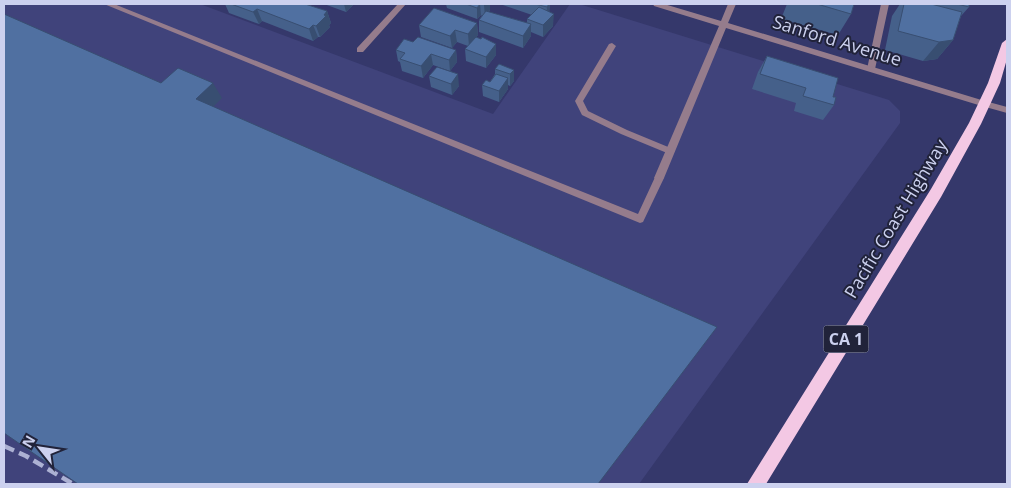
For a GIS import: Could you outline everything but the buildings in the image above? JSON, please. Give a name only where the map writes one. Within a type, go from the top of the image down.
[{"type":"highway","name":"Pacific Coast Highway","points":[[756,484],[936,193],[985,104],[1007,43]]},
{"type":"street","points":[[108,4],[640,220],[732,4]]},
{"type":"street","points":[[360,50],[402,4]]},
{"type":"street","name":"Sanford Avenue","points":[[657,4],[1007,110]]},
{"type":"street","points":[[870,69],[885,4]]},
{"type":"street","points":[[612,46],[579,101],[585,113],[670,151]]},
{"type":"shaded area","points":[[4,4],[200,4],[493,114],[570,4],[579,4],[889,100],[900,111],[900,123],[639,484],[4,484]]},
{"type":"railway","points":[[4,446],[26,456],[73,484]]}]
